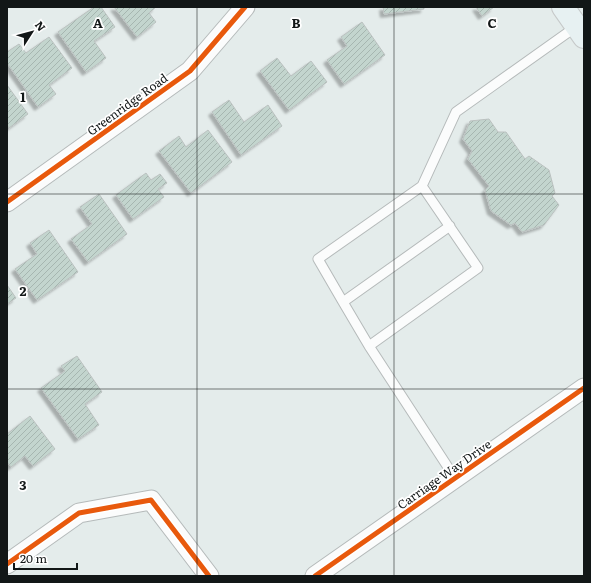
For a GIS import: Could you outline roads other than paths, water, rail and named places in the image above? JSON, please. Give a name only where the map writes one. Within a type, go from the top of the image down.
[{"type":"main road","points":[[563,7],[580,31]]},
{"type":"street","name":"Greenridge Road","points":[[7,202],[190,71],[245,7]]},
{"type":"street","name":"Carriage Way Drive","points":[[315,576],[584,388]]},
{"type":"street","points":[[7,564],[79,513],[151,500],[209,576]]},
{"type":"lane","points":[[455,478],[369,346],[318,259],[422,186],[456,112],[580,31]]},
{"type":"lane","points":[[369,346],[478,268],[422,186]]},
{"type":"lane","points":[[343,302],[450,226]]}]
